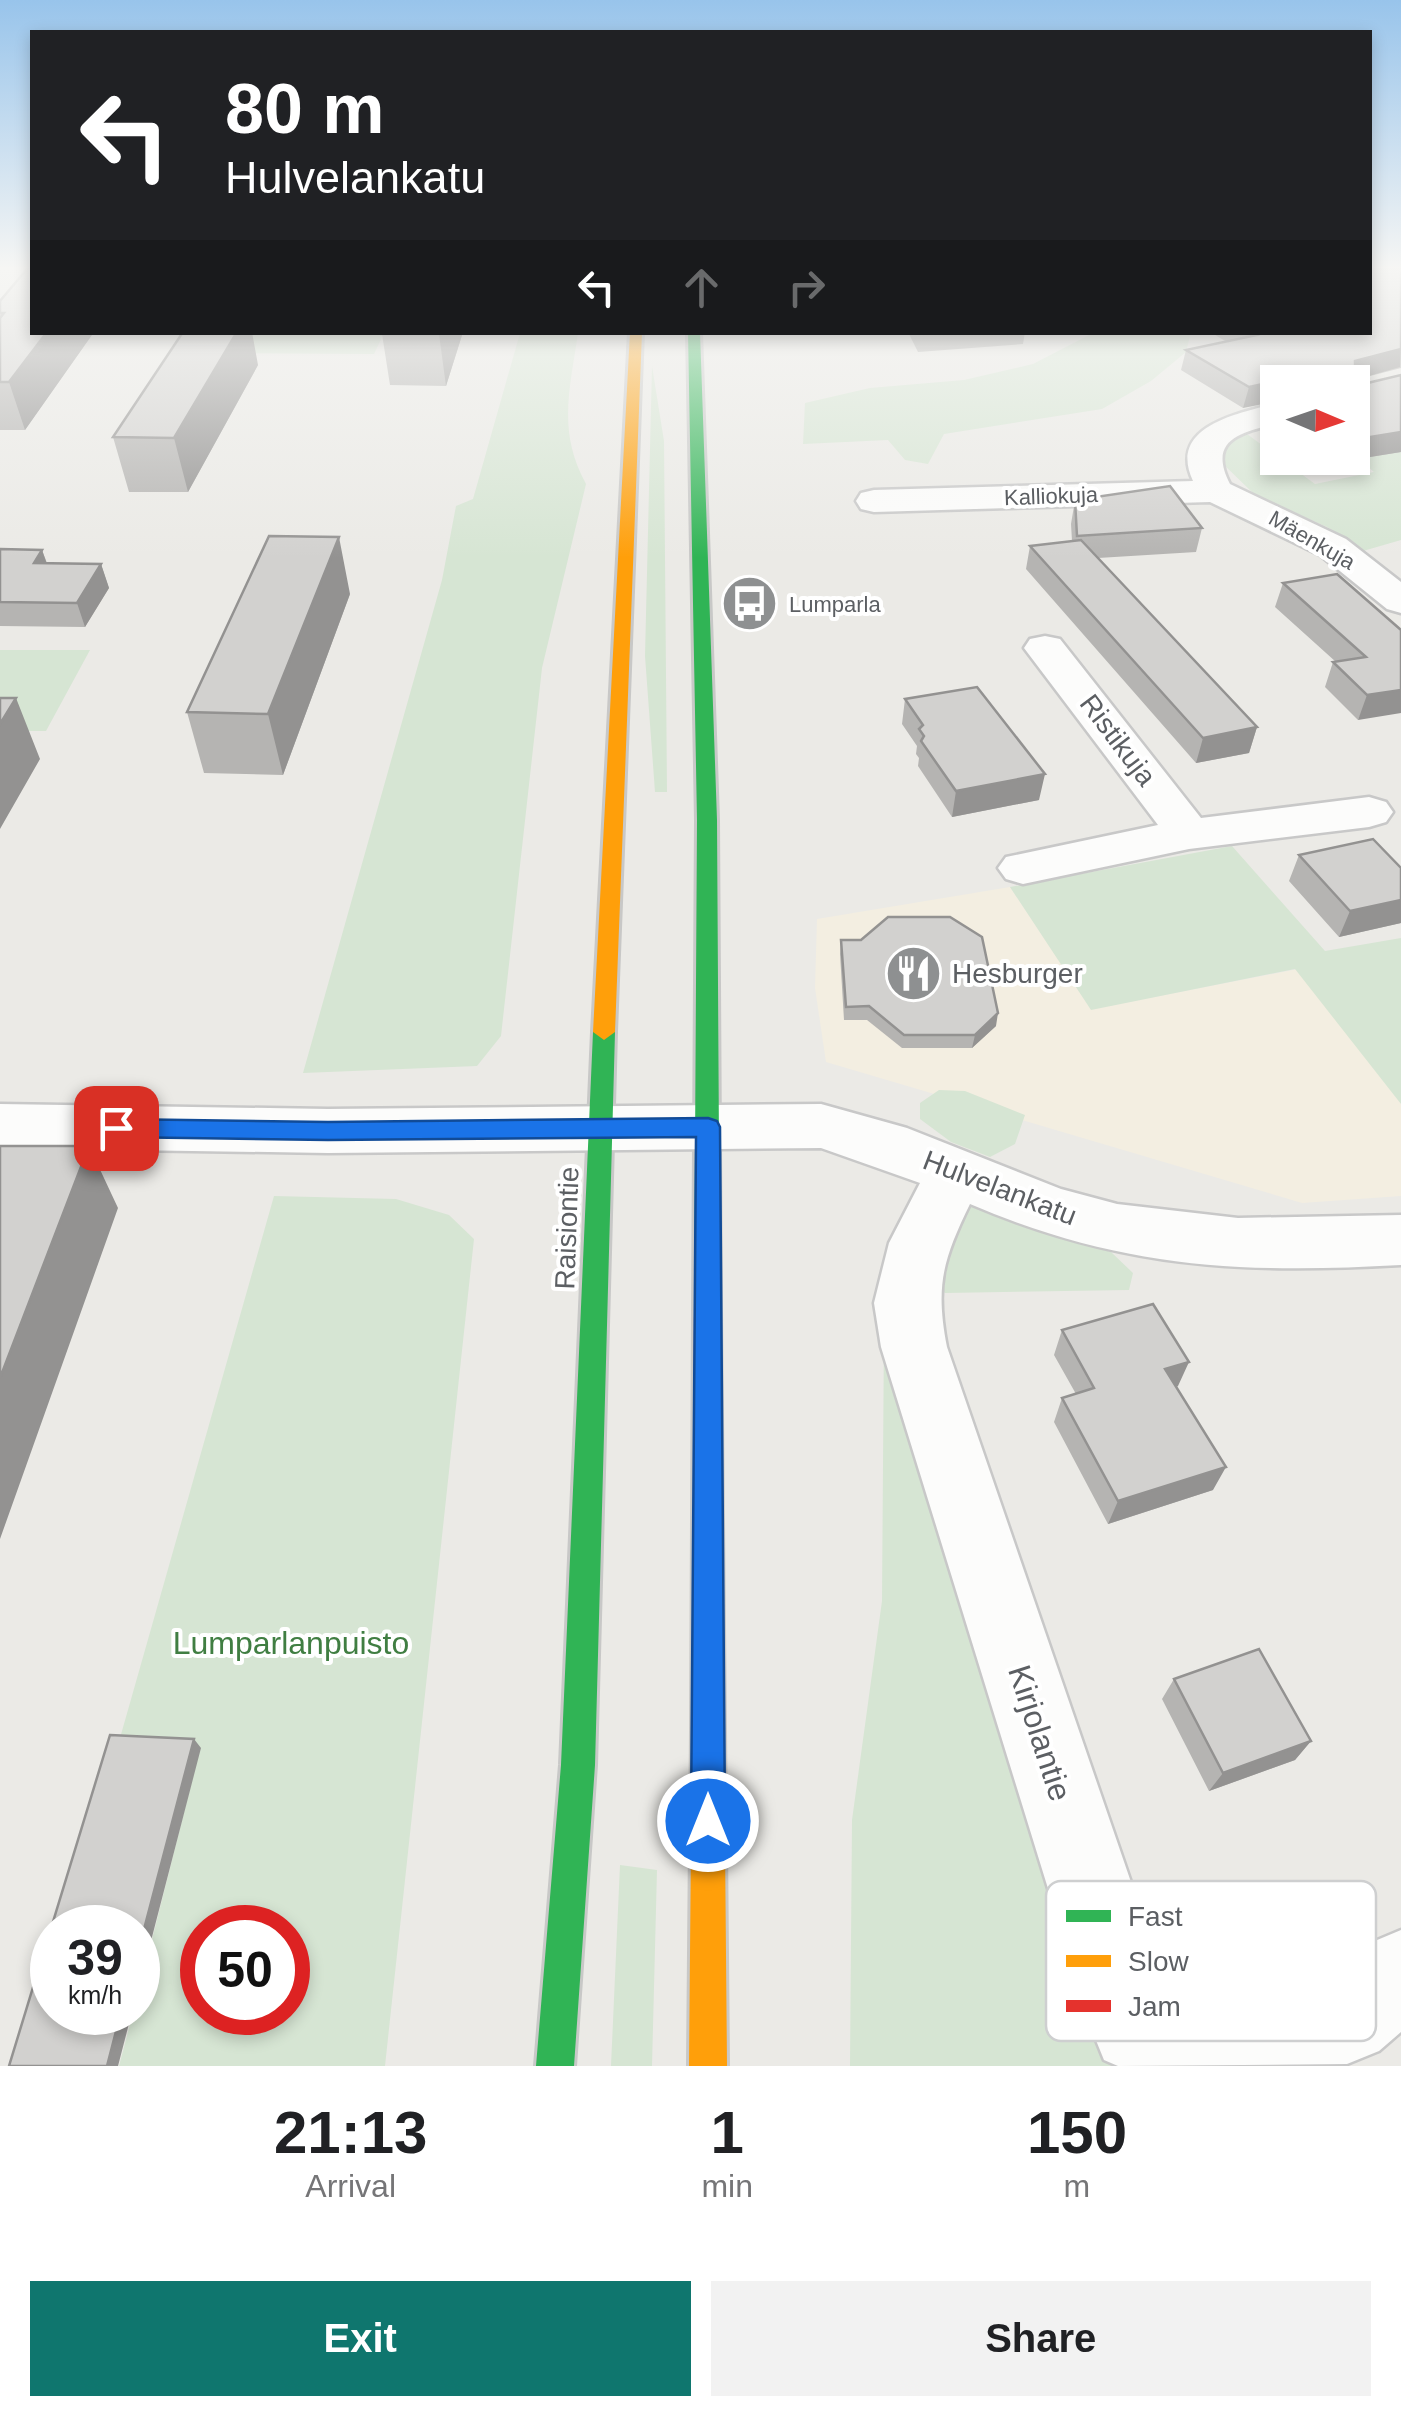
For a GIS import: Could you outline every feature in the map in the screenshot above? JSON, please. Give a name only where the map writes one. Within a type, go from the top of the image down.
[{"type":"main road","name":"Raisiontie","points":[[555,2066],[578,1765],[600,1129],[634,365]]},
{"type":"main road","points":[[695,365],[707,800],[708,2066]]},
{"type":"street","points":[[1216,491],[1202,462],[1202,450],[1210,440],[1239,423],[1260,418]]},
{"type":"street","name":"Kalliokuja","points":[[874,501],[1216,491]]},
{"type":"street","name":"Mäenkuja","points":[[1216,491],[1333,547],[1401,601]]},
{"type":"street","name":"Ristikuja","points":[[1045,648],[1189,834]]},
{"type":"street","points":[[1022,868],[1189,834],[1385,802],[1401,846]]},
{"type":"street","name":"Hulvelankatu","points":[[0,1126],[328,1131],[833,1128],[871,1136],[955,1174],[1076,1219],[1142,1235],[1219,1245],[1292,1246],[1401,1240]]},
{"type":"street","name":"Kirjolantie","points":[[955,1174],[920,1243],[906,1303],[914,1348],[1088,1881]]},
{"type":"street","name":"Kirjolantie","points":[[1376,1995],[1401,1974]]},
{"type":"shaded area","points":[[1010,887],[1092,1009],[1401,949],[1401,1196],[1302,1203],[826,1062],[815,988],[817,919]]},
{"type":"green space","points":[[511,365],[573,365],[569,428],[571,446],[586,484],[542,668],[501,1036],[477,1066],[303,1073],[442,580],[456,506],[473,499]]},
{"type":"green space","points":[[1027,365],[1170,365],[1102,409],[944,434],[928,464],[905,460],[888,440],[803,444],[805,403],[870,388],[964,380]]},
{"type":"green space","points":[[652,366],[664,441],[667,792],[655,792],[645,656]]},
{"type":"green space","points":[[1247,434],[1260,444],[1260,475],[1303,475],[1315,484],[1370,475],[1374,472],[1370,469],[1370,452],[1401,447],[1401,540],[1363,551],[1327,527],[1255,495],[1220,461],[1232,438]]},
{"type":"green space","points":[[0,650],[90,650],[46,731],[0,731]]},
{"type":"green space","points":[[1232,846],[1325,951],[1401,938],[1401,1104],[1295,969],[1091,1010],[1010,887]]},
{"type":"green space","points":[[939,1090],[965,1091],[1025,1115],[1015,1144],[990,1157],[951,1142],[920,1119],[920,1103]]},
{"type":"green space","name":"Lumparlanpuisto","points":[[274,1196],[396,1199],[449,1215],[474,1239],[385,2066],[119,2066],[127,2035],[160,2035],[160,1908],[200,1749],[118,1745]]},
{"type":"green space","points":[[974,1204],[1111,1252],[1133,1273],[1129,1290],[945,1293],[929,1280],[953,1210]]},
{"type":"green space","points":[[884,1328],[1060,1881],[1046,1881],[1046,2041],[1111,2041],[1119,2066],[850,2066],[852,1820],[882,1601]]},
{"type":"green space","points":[[620,1865],[657,1870],[652,2066],[611,2066]]},
{"type":"building","points":[[0,365],[22,365],[9,382],[0,382]]},
{"type":"building","points":[[161,365],[217,365],[174,438],[113,437]]},
{"type":"building","points":[[1212,365],[1260,365],[1260,385],[1249,387]]},
{"type":"building","points":[[1401,375],[1401,432],[1370,437],[1370,382]]},
{"type":"building","points":[[1170,486],[1202,528],[1077,536],[1075,500]]},
{"type":"building","points":[[269,536],[339,537],[268,714],[187,712]]},
{"type":"building","points":[[1081,540],[1257,727],[1203,738],[1030,546]]},
{"type":"building","points":[[0,549],[42,550],[34,563],[101,564],[77,603],[0,602]]},
{"type":"building","points":[[1337,574],[1401,630],[1401,690],[1367,695],[1333,662],[1366,657],[1283,583]]},
{"type":"building","points":[[977,687],[1045,774],[956,791],[921,741],[924,736],[919,729],[923,725],[905,699]]},
{"type":"building","points":[[0,698],[16,698],[0,724]]},
{"type":"building","points":[[1373,839],[1401,868],[1401,900],[1350,911],[1299,855]]},
{"type":"building","name":"Hesburger","points":[[888,917],[950,917],[982,937],[998,1013],[975,1035],[904,1035],[869,1006],[846,1007],[841,940],[861,940]]},
{"type":"building","points":[[0,1146],[89,1146],[0,1378]]},
{"type":"building","points":[[1153,1304],[1189,1362],[1165,1369],[1226,1467],[1118,1501],[1062,1398],[1094,1388],[1062,1330]]},
{"type":"building","points":[[1259,1649],[1311,1741],[1223,1773],[1174,1679]]},
{"type":"building","points":[[110,1735],[194,1739],[150,1905],[58,1905]]},
{"type":"building","points":[[30,1997],[30,2035],[115,2035],[107,2066],[9,2066]]},
{"type":"traffic: fast","points":[[695,365],[707,820],[707,1311]]},
{"type":"traffic: fast","points":[[555,2066],[578,1765],[604,1032]]},
{"type":"traffic: slow","points":[[604,1032],[634,365]]},
{"type":"traffic: slow","points":[[708,1731],[708,2066]]},
{"type":"traffic: jam","points":[[707,1311],[708,1731]]},
{"type":"place","name":"Lumparla","points":[[750,604]]},
{"type":"place","name":"Hesburger","points":[[913,973]]},
{"type":"route","points":[[116,1128],[328,1131],[708,1127],[708,1821]]}]
